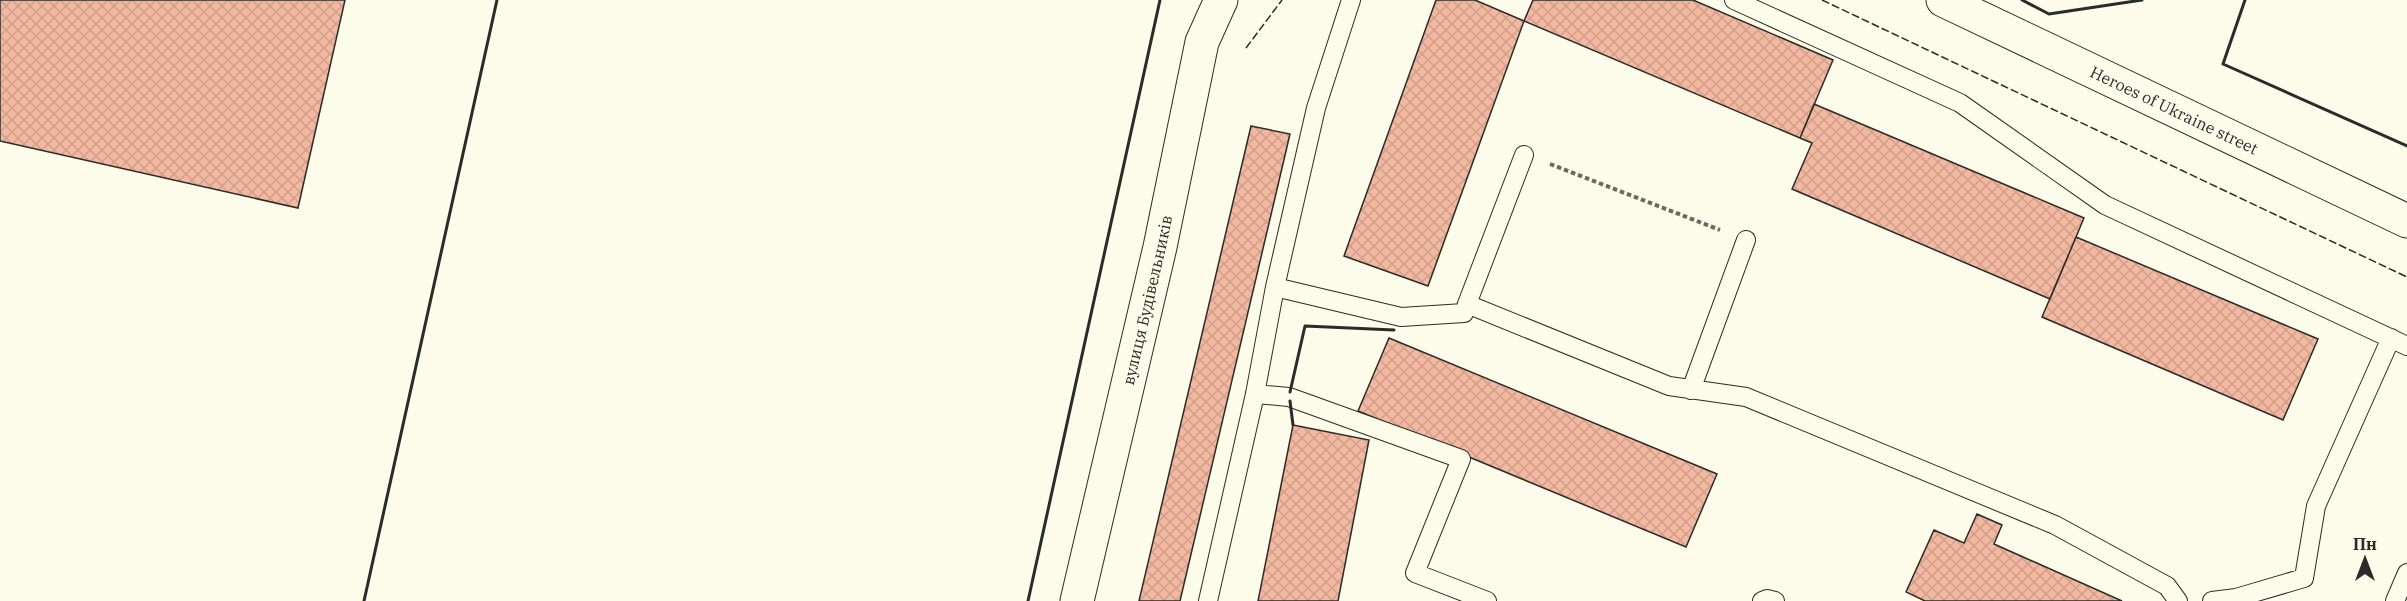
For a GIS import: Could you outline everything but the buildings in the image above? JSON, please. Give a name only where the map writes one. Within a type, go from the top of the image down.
[{"type":"street","name":"вулиця Будівельників","points":[[1077,601],[1160,247],[1202,42],[1221,0]]},
{"type":"street","name":"Heroes of Ukraine street","points":[[1943,0],[2407,221]]},
{"type":"lane","points":[[1208,601],[1316,108],[1351,0]]},
{"type":"lane","points":[[1734,0],[1960,103],[2105,205],[2399,342],[2316,506],[2304,578],[2236,598],[2212,601]]},
{"type":"lane","points":[[1275,287],[1401,317],[1464,312],[1524,154]]},
{"type":"lane","points":[[1691,390],[1746,240]]},
{"type":"lane","points":[[1467,304],[1669,386],[1746,398],[2055,525],[2167,586],[2178,601]]},
{"type":"lane","points":[[1255,394],[1290,397],[1461,459],[1415,573],[1487,601]]},
{"type":"lane","points":[[2395,601],[2407,573]]},
{"type":"lane","points":[[1762,601],[1767,599],[1776,601]]},
{"type":"path","points":[[1524,154],[1746,240]]},
{"type":"fence","points":[[1246,48],[1282,0]]},
{"type":"fence","points":[[1822,0],[2407,277]]},
{"type":"wall","points":[[364,601],[497,0]]},
{"type":"wall","points":[[1028,601],[1160,0]]},
{"type":"wall","points":[[2022,0],[2049,14],[2142,0]]},
{"type":"wall","points":[[2245,0],[2223,64],[2407,146]]},
{"type":"wall","points":[[1290,392],[1305,326],[1394,330]]},
{"type":"wall","points":[[1290,401],[1293,425]]}]
